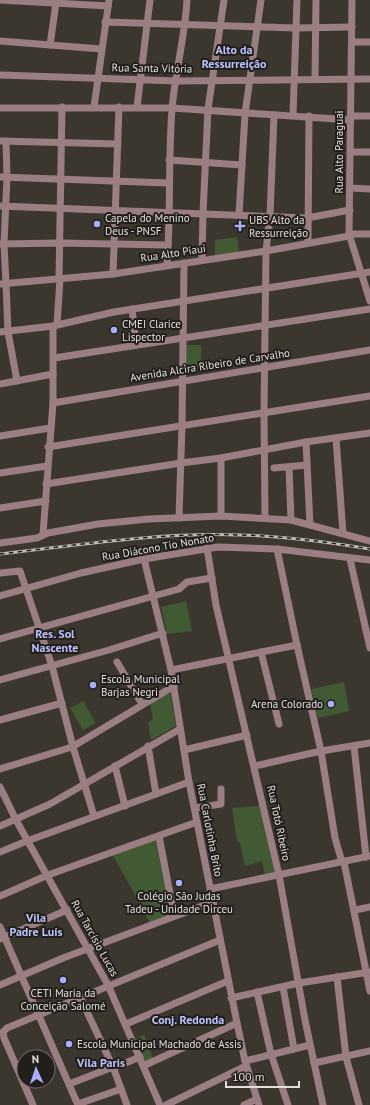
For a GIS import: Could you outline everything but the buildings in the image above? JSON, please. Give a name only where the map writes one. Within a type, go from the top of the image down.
[{"type":"street","points":[[0,0],[56,3],[108,3],[94,107]]},
{"type":"street","points":[[137,107],[150,0]]},
{"type":"street","points":[[167,265],[169,212],[168,184],[172,108],[186,24],[187,0]]},
{"type":"street","points":[[202,260],[202,213],[208,109],[224,0]]},
{"type":"street","points":[[239,215],[245,114],[261,0]]},
{"type":"street","points":[[293,115],[297,0]]},
{"type":"street","points":[[316,0],[316,78]]},
{"type":"street","name":"Rua Alto Paraguai","points":[[352,0],[349,235],[370,301]]},
{"type":"street","points":[[50,45],[56,3]]},
{"type":"street","points":[[105,22],[147,22],[296,28],[352,27]]},
{"type":"street","points":[[0,41],[101,49]]},
{"type":"street","points":[[352,42],[370,42]]},
{"type":"street","name":"Rua Santa Vitória","points":[[0,75],[140,78],[177,81],[294,78],[370,79]]},
{"type":"street","points":[[43,534],[48,447],[53,402],[55,325],[60,279],[62,107]]},
{"type":"street","points":[[113,274],[119,107]]},
{"type":"street","points":[[0,108],[137,107],[208,109],[245,114],[351,118],[370,116]]},
{"type":"street","points":[[265,518],[265,289],[266,251],[270,216],[274,115]]},
{"type":"street","points":[[308,243],[309,116]]},
{"type":"street","points":[[17,381],[8,332],[3,283],[3,141],[118,144]]},
{"type":"street","points":[[351,152],[370,152]]},
{"type":"street","points":[[169,160],[206,161],[242,165]]},
{"type":"street","points":[[4,177],[168,184]]},
{"type":"street","points":[[350,188],[370,189]]},
{"type":"street","points":[[3,206],[307,218],[350,210]]},
{"type":"street","name":"Rua Alto Piauí","points":[[3,283],[113,274],[266,251],[349,235],[370,234]]},
{"type":"street","points":[[2,244],[60,243],[168,245]]},
{"type":"street","points":[[179,518],[183,381],[184,263]]},
{"type":"street","points":[[0,332],[55,325],[184,300],[265,289],[360,272],[370,272]]},
{"type":"street","points":[[132,309],[136,345]]},
{"type":"street","points":[[54,358],[265,324],[370,309]]},
{"type":"street","name":"Avenida Alcira Ribeiro de Carvalho","points":[[53,402],[370,350]]},
{"type":"street","points":[[0,384],[53,374]]},
{"type":"street","points":[[48,447],[370,396]]},
{"type":"street","points":[[0,436],[50,428]]},
{"type":"street","points":[[46,484],[221,458],[306,442],[370,433]]},
{"type":"street","points":[[336,438],[343,533]]},
{"type":"street","points":[[306,442],[310,525]]},
{"type":"street","points":[[221,458],[221,516]]},
{"type":"street","points":[[274,468],[307,465]]},
{"type":"street","points":[[0,473],[47,466]]},
{"type":"street","points":[[289,467],[290,520]]},
{"type":"street","points":[[0,508],[46,501]]},
{"type":"street","points":[[0,543],[37,538],[43,534],[98,524],[221,516],[290,520],[370,541]]},
{"type":"street","name":"Rua Diácono Tio Nonato","points":[[0,596],[81,573],[144,559],[227,546],[277,549],[350,559],[370,560]]},
{"type":"street","name":"Rua Totó Ribeiro","points":[[207,548],[228,658],[255,766],[279,875],[310,1045],[323,1105]]},
{"type":"street","points":[[277,549],[321,751],[335,838],[343,862],[355,910],[368,972],[370,992]]},
{"type":"street","name":"Rua Carlotinha Brito","points":[[144,559],[172,670],[189,782],[236,1023],[246,1064],[258,1102]]},
{"type":"street","points":[[350,559],[370,648]]},
{"type":"street","points":[[0,573],[20,571],[52,666],[72,746],[94,816]]},
{"type":"street","points":[[0,639],[180,589],[187,582],[212,578]]},
{"type":"street","points":[[0,680],[163,633]]},
{"type":"street","points":[[172,670],[297,645]]},
{"type":"street","points":[[261,652],[279,724]]},
{"type":"street","points":[[117,662],[142,704]]},
{"type":"street","points":[[0,769],[72,746],[174,686]]},
{"type":"street","points":[[0,720],[62,703]]},
{"type":"street","points":[[0,826],[50,804],[148,746],[180,729]]},
{"type":"street","points":[[184,750],[247,735]]},
{"type":"street","points":[[255,766],[321,751],[370,743]]},
{"type":"street","points":[[148,746],[156,794]]},
{"type":"street","points":[[210,889],[368,856],[354,746]]},
{"type":"street","points":[[116,766],[125,806]]},
{"type":"street","points":[[0,852],[189,782]]},
{"type":"street","name":"Rua Tarcísio Lucas","points":[[0,787],[27,841],[48,875],[108,985],[160,1105]]},
{"type":"street","points":[[194,808],[221,804],[221,789]]},
{"type":"street","points":[[0,896],[48,875],[197,822]]},
{"type":"street","points":[[160,836],[174,915]]},
{"type":"street","points":[[0,985],[89,948],[174,915],[213,902]]},
{"type":"street","points":[[355,910],[370,907]]},
{"type":"street","points":[[2,938],[67,910]]},
{"type":"street","points":[[0,927],[2,938],[22,975],[78,1104],[121,1089]]},
{"type":"street","points":[[33,1105],[4,1038],[4,1032],[7,1028],[220,940]]},
{"type":"street","points":[[231,998],[299,983],[368,972]]},
{"type":"street","points":[[337,977],[346,1057],[358,1105]]},
{"type":"street","points":[[126,1024],[228,981]]},
{"type":"street","points":[[284,987],[294,1049]]},
{"type":"street","points":[[257,992],[271,1054],[288,1105]]},
{"type":"street","points":[[80,997],[113,1068],[127,1105]]},
{"type":"street","points":[[143,1066],[236,1023]]},
{"type":"street","points":[[166,1105],[246,1064],[271,1054],[310,1045]]},
{"type":"street","points":[[314,1063],[370,1051]]},
{"type":"street","points":[[69,1084],[140,1058]]},
{"type":"street","points":[[244,1105],[258,1102]]},
{"type":"green space","points":[[237,237],[239,252],[215,256],[215,240]]},
{"type":"green space","points":[[186,345],[201,345],[201,369],[186,369]]},
{"type":"green space","points":[[186,601],[192,631],[167,634],[161,607]]},
{"type":"green space","name":"Arena Colorado","points":[[344,682],[349,711],[318,718],[311,689]]},
{"type":"green space","points":[[170,692],[176,726],[151,740],[148,723],[153,719],[150,703]]},
{"type":"green space","points":[[83,701],[96,723],[83,730],[70,708]]},
{"type":"green space","points":[[260,806],[275,873],[265,875],[262,861],[245,866],[240,842],[237,842],[232,808]]},
{"type":"green space","points":[[157,839],[171,915],[150,923],[113,855]]},
{"type":"green space","points":[[144,1035],[153,1058],[144,1062],[135,1039]]},
{"type":"railway","points":[[0,554],[120,540],[180,535],[289,538],[370,549]]},
{"type":"place","name":"Capela do Menino Deus - PNSF","points":[[97,224]]},
{"type":"place","name":"UBS Alto da Ressurreição","points":[[240,226]]},
{"type":"place","name":"CMEI Clarice Lispector","points":[[114,330]]},
{"type":"place","name":"Escola Municipal Barjas Negri","points":[[93,685]]},
{"type":"place","name":"Arena Colorado","points":[[331,704]]},
{"type":"place","name":"Colégio São Judas Tadeu - Unidade Dirceu","points":[[179,883]]},
{"type":"place","name":"CETI Maria da Conceição Salomé","points":[[63,980]]},
{"type":"place","name":"Escola Municipal Machado de Assis","points":[[69,1044]]},
{"type":"district","name":"Alto da Ressurreição","points":[[234,57]]},
{"type":"district","name":"Res. Sol Nascente","points":[[55,641]]},
{"type":"district","name":"Vila Padre Luís","points":[[36,925]]},
{"type":"district","name":"Conj. Redonda","points":[[188,1020]]},
{"type":"district","name":"Vila Paris","points":[[101,1063]]}]
